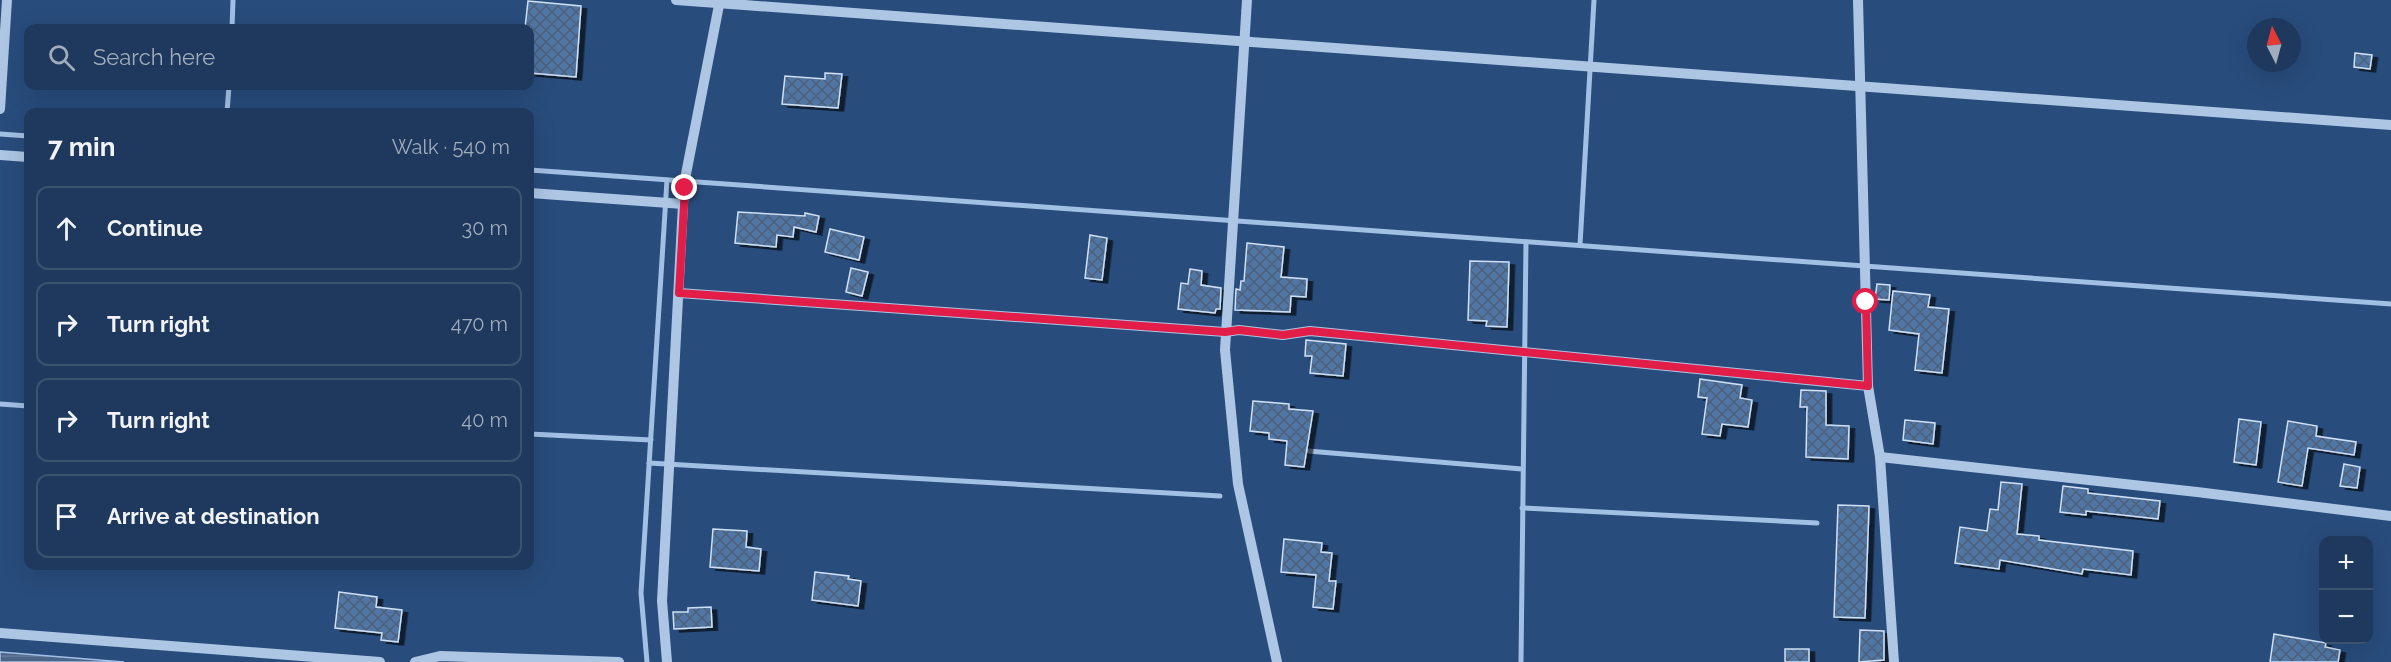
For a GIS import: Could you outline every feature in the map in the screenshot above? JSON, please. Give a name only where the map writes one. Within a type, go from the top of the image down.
[{"type":"street","points":[[0,109],[7,0]]},
{"type":"street","points":[[676,0],[720,1],[2391,125]]},
{"type":"street","points":[[1247,0],[1225,332],[1238,484],[1277,662]]},
{"type":"street","points":[[1858,0],[1868,386],[1880,457],[1894,662]]},
{"type":"street","points":[[667,662],[662,601],[679,293],[678,203],[685,188],[720,1]]},
{"type":"street","points":[[0,155],[24,157]]},
{"type":"street","points":[[534,193],[678,203]]},
{"type":"street","points":[[679,293],[1225,332],[1239,330],[1283,335],[1310,331],[1868,386]]},
{"type":"street","points":[[1880,457],[2391,516]]},
{"type":"street","points":[[0,633],[380,662]]},
{"type":"street","points":[[415,662],[440,656],[619,662]]},
{"type":"water","points":[[0,652],[124,662],[0,662]]},
{"type":"building","points":[[528,1],[581,6],[576,77],[534,73],[534,24],[525,24]]},
{"type":"building","points":[[2355,53],[2372,55],[2370,69],[2354,67]]},
{"type":"building","points":[[825,73],[842,74],[838,108],[782,104],[785,76],[825,79]]},
{"type":"building","points":[[738,212],[805,216],[805,213],[819,216],[816,232],[794,227],[793,237],[777,235],[776,247],[735,243]]},
{"type":"building","points":[[830,229],[864,237],[859,260],[825,252]]},
{"type":"building","points":[[1090,235],[1107,238],[1102,280],[1085,278]]},
{"type":"building","points":[[1247,243],[1284,247],[1281,277],[1307,279],[1306,297],[1291,296],[1290,312],[1235,310],[1236,289],[1240,290],[1241,281],[1244,281]]},
{"type":"building","points":[[1470,261],[1509,262],[1507,327],[1486,326],[1487,321],[1468,320]]},
{"type":"building","points":[[851,268],[868,272],[862,296],[846,292]]},
{"type":"building","points":[[1190,269],[1202,271],[1201,285],[1221,288],[1220,309],[1216,309],[1215,313],[1178,309],[1181,283],[1188,284]]},
{"type":"building","points":[[1877,284],[1890,285],[1889,300],[1875,299]]},
{"type":"building","points":[[1893,291],[1930,295],[1928,307],[1949,309],[1942,373],[1915,370],[1919,334],[1889,330]]},
{"type":"building","points":[[1306,340],[1346,344],[1343,376],[1310,373],[1312,356],[1305,356]]},
{"type":"building","points":[[1700,379],[1742,385],[1740,398],[1752,400],[1748,427],[1722,424],[1720,436],[1702,434],[1707,398],[1698,397]]},
{"type":"building","points":[[1801,390],[1826,391],[1826,425],[1849,426],[1848,459],[1806,457],[1807,407],[1800,407]]},
{"type":"building","points":[[1253,401],[1289,404],[1289,409],[1313,411],[1304,467],[1285,465],[1287,441],[1269,439],[1269,433],[1250,431]]},
{"type":"building","points":[[2239,419],[2261,422],[2256,465],[2234,462]]},
{"type":"building","points":[[1905,420],[1935,423],[1933,444],[1903,440]]},
{"type":"building","points":[[2288,421],[2317,426],[2316,436],[2356,442],[2354,455],[2308,448],[2302,486],[2278,482]]},
{"type":"building","points":[[2344,464],[2360,467],[2357,488],[2340,486]]},
{"type":"building","points":[[2001,482],[2022,484],[2017,534],[2039,536],[2039,540],[2133,551],[2131,575],[2083,569],[2082,574],[2000,560],[1999,569],[1955,563],[1960,527],[1987,531],[1990,509],[1998,510]]},
{"type":"building","points":[[2063,486],[2088,489],[2088,493],[2160,501],[2158,519],[2086,511],[2086,515],[2060,512]]},
{"type":"building","points":[[1838,505],[1869,506],[1865,618],[1834,617]]},
{"type":"building","points":[[713,529],[747,531],[746,547],[761,549],[759,571],[710,567]]},
{"type":"building","points":[[1284,539],[1322,543],[1321,552],[1332,553],[1329,581],[1336,581],[1333,609],[1313,607],[1316,575],[1281,572]]},
{"type":"building","points":[[815,572],[849,576],[848,579],[861,581],[858,606],[812,600]]},
{"type":"building","points":[[339,592],[377,597],[376,607],[402,610],[398,642],[381,640],[382,633],[335,628]]},
{"type":"building","points":[[711,607],[712,627],[674,629],[673,612],[688,612],[688,608]]},
{"type":"building","points":[[1860,630],[1884,631],[1884,660],[1859,662]]},
{"type":"building","points":[[2274,634],[2319,642],[2319,644],[2326,644],[2325,647],[2340,650],[2338,662],[2270,662]]},
{"type":"building","points":[[1785,649],[1809,649],[1809,662],[1785,662]]},
{"type":"waterway","points":[[232,24],[233,0]]},
{"type":"waterway","points":[[1580,245],[1594,0]]},
{"type":"waterway","points":[[227,108],[229,90]]},
{"type":"waterway","points":[[0,134],[24,136]]},
{"type":"waterway","points":[[534,170],[2391,304]]},
{"type":"waterway","points":[[647,662],[641,593],[667,180]]},
{"type":"waterway","points":[[1521,662],[1526,242]]},
{"type":"waterway","points":[[0,404],[24,406]]},
{"type":"waterway","points":[[534,434],[651,440]]},
{"type":"waterway","points":[[1308,451],[1522,469]]},
{"type":"waterway","points":[[649,463],[1220,496]]},
{"type":"waterway","points":[[1522,508],[1817,523]]},
{"type":"route","points":[[685,188],[679,293],[1225,332],[1239,330],[1283,335],[1310,331],[1868,386],[1866,302]]}]
